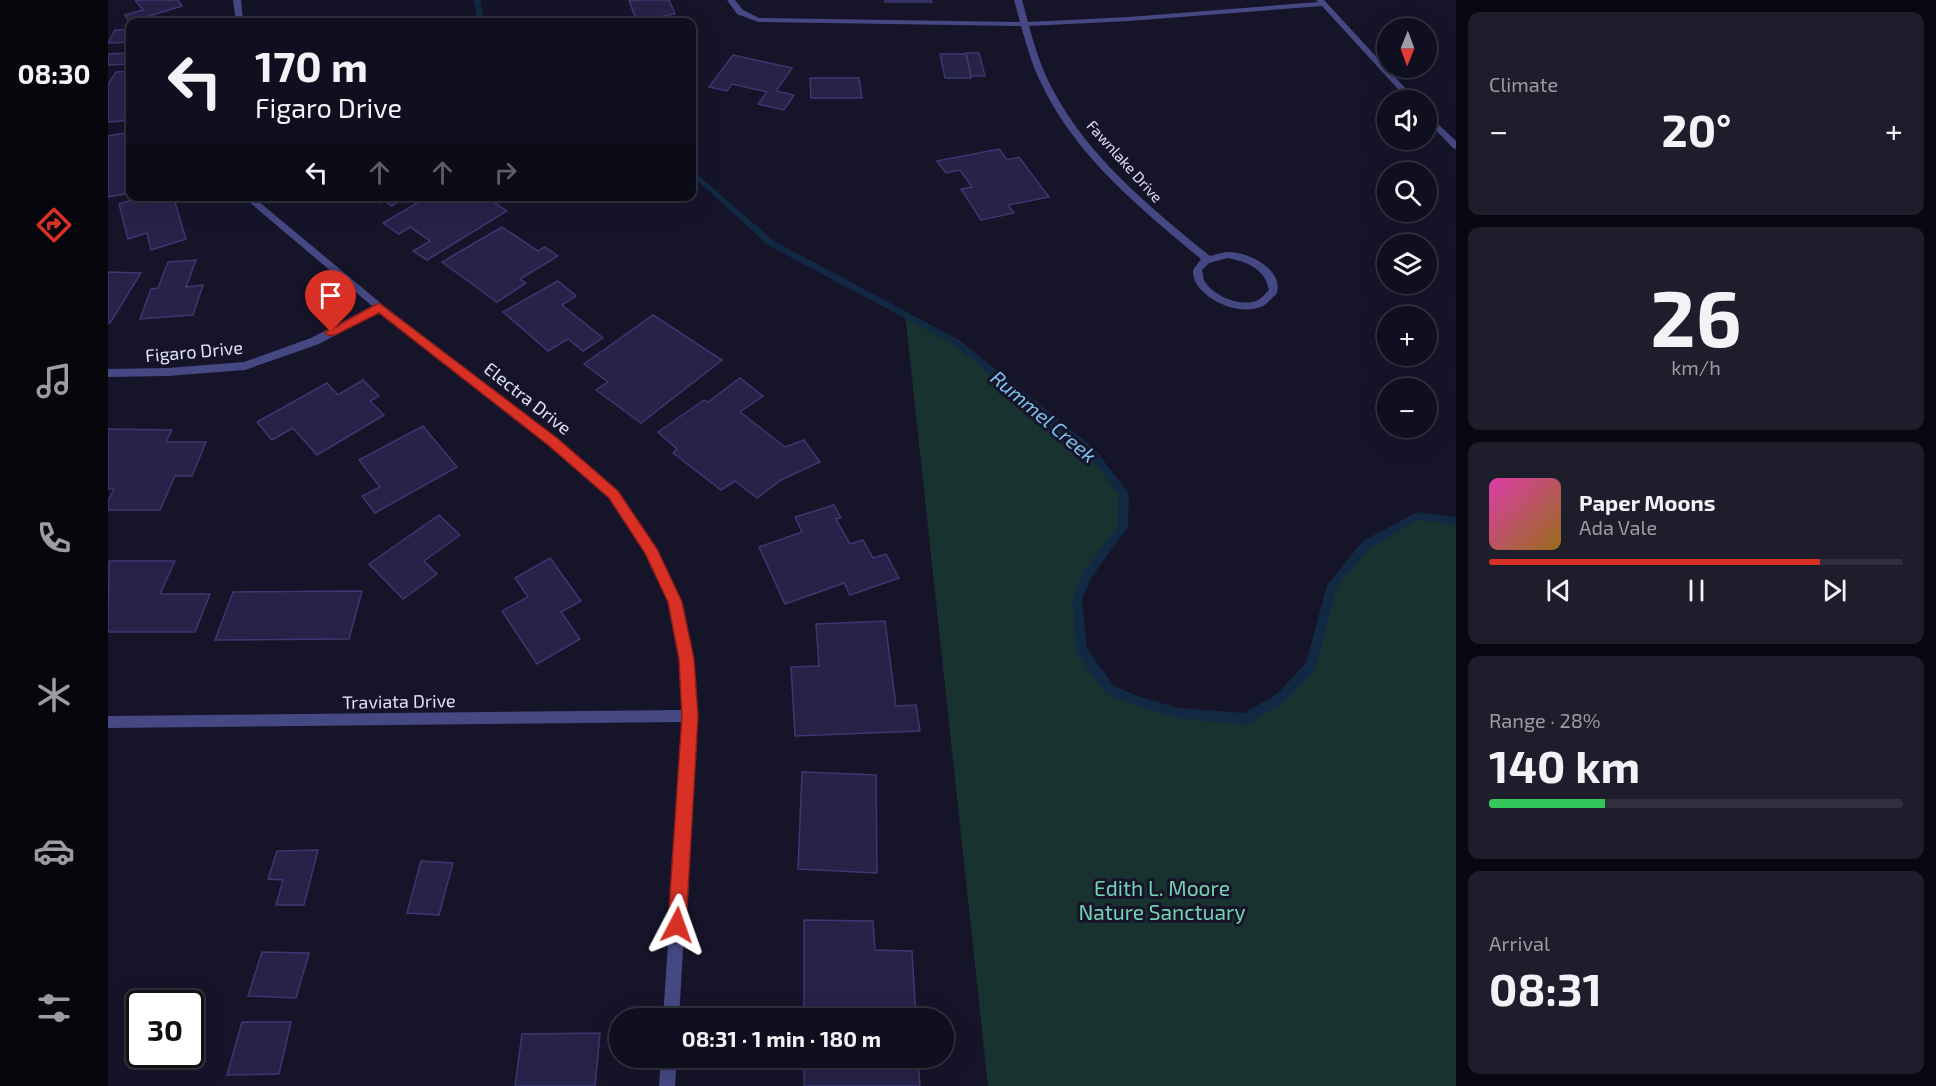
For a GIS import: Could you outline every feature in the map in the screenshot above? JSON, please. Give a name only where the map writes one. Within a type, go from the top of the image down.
[{"type":"street","points":[[237,0],[239,18]]},
{"type":"street","points":[[731,0],[740,12],[758,20],[1024,24],[1141,18],[1321,2],[1403,90]]},
{"type":"street","name":"Fawnlake Drive","points":[[1018,0],[1036,61],[1054,100],[1094,153],[1153,214],[1207,259]]},
{"type":"street","points":[[1437,126],[1456,146]]},
{"type":"street","name":"Electra Drive","points":[[252,201],[379,307],[552,441],[614,494],[650,549],[675,602],[687,659],[690,716],[672,1008]]},
{"type":"street","points":[[1228,255],[1252,261],[1270,275],[1274,291],[1262,302],[1250,305],[1238,305],[1219,299],[1204,288],[1198,280],[1197,272],[1200,265],[1207,259],[1228,255]]},
{"type":"street","name":"Figaro Drive","points":[[108,373],[168,372],[245,366],[315,341],[379,307]]},
{"type":"street","name":"Traviata Drive","points":[[108,722],[690,716]]},
{"type":"street","points":[[667,1086],[668,1068]]},
{"type":"green space","name":"Edith L. Moore Nature Sanctuary","points":[[905,313],[956,342],[1091,451],[1124,494],[1123,527],[1087,576],[1077,600],[1081,650],[1110,690],[1139,702],[1179,713],[1245,719],[1281,698],[1311,666],[1332,585],[1367,544],[1417,516],[1456,521],[1456,1086],[988,1086]]},
{"type":"building","points":[[135,0],[178,0],[182,6],[142,18],[127,18],[125,15],[143,10]]},
{"type":"building","points":[[629,0],[669,0],[675,14],[663,16],[664,18],[628,18],[635,17]]},
{"type":"building","points":[[885,0],[931,0],[932,2],[885,2]]},
{"type":"building","points":[[115,30],[126,30],[126,42],[108,43]]},
{"type":"building","points":[[126,53],[126,64],[108,65],[108,54]]},
{"type":"building","points":[[966,53],[979,53],[985,76],[971,76]]},
{"type":"building","points":[[940,54],[966,54],[971,78],[945,78]]},
{"type":"building","points":[[733,55],[792,68],[776,91],[794,95],[784,110],[758,104],[767,92],[732,84],[727,91],[709,87]]},
{"type":"building","points":[[126,71],[126,117],[123,121],[108,122],[108,85],[116,72]]},
{"type":"building","points":[[810,78],[859,78],[862,98],[811,98]]},
{"type":"building","points":[[126,133],[125,194],[108,197],[108,136]]},
{"type":"building","points":[[999,149],[1007,160],[1019,157],[1049,197],[1008,205],[1014,213],[981,220],[961,189],[972,187],[960,170],[946,173],[937,161]]},
{"type":"building","points":[[129,201],[175,201],[186,239],[151,250],[147,233],[128,239],[119,204]]},
{"type":"building","points":[[385,201],[400,201],[391,206]]},
{"type":"building","points":[[420,201],[492,201],[507,211],[427,260],[413,251],[430,241],[410,227],[399,234],[383,223]]},
{"type":"building","points":[[502,227],[538,251],[545,247],[558,256],[520,279],[526,283],[497,302],[442,262]]},
{"type":"building","points":[[196,260],[186,287],[203,285],[193,315],[140,319],[151,289],[158,288],[168,262]]},
{"type":"building","points":[[108,272],[141,273],[110,323],[108,323]]},
{"type":"building","points":[[558,281],[576,296],[562,305],[603,338],[583,351],[568,339],[548,351],[503,312]]},
{"type":"building","points":[[653,315],[722,360],[641,423],[596,390],[608,382],[584,364]]},
{"type":"building","points":[[740,378],[763,396],[740,412],[785,447],[804,440],[820,462],[781,480],[757,498],[735,481],[721,490],[673,453],[677,449],[658,432],[704,400],[708,402]]},
{"type":"building","points":[[363,380],[379,396],[370,401],[384,415],[317,455],[293,428],[272,440],[257,422],[327,383],[338,395]]},
{"type":"building","points":[[423,426],[457,467],[375,513],[362,496],[380,487],[359,460]]},
{"type":"building","points":[[108,429],[172,430],[166,442],[206,442],[192,476],[175,476],[160,510],[108,510],[108,501],[114,489],[108,489]]},
{"type":"building","points":[[834,505],[841,518],[836,519],[850,544],[863,540],[873,558],[886,554],[899,578],[850,595],[844,583],[785,604],[759,547],[802,532],[795,517]]},
{"type":"building","points":[[439,515],[460,535],[424,561],[437,574],[403,599],[369,564]]},
{"type":"building","points":[[550,558],[581,601],[561,612],[580,639],[537,664],[502,611],[528,597],[515,578]]},
{"type":"building","points":[[109,561],[175,561],[160,594],[210,594],[195,632],[108,632]]},
{"type":"building","points":[[362,591],[349,639],[215,640],[233,592]]},
{"type":"building","points":[[885,621],[896,706],[916,705],[920,731],[795,736],[791,667],[819,666],[816,624]]},
{"type":"building","points":[[802,772],[876,775],[877,873],[798,869]]},
{"type":"building","points":[[318,850],[304,905],[276,905],[283,880],[268,879],[277,851]]},
{"type":"building","points":[[421,861],[453,863],[439,915],[407,913]]},
{"type":"building","points":[[804,920],[873,921],[875,950],[912,951],[915,1008],[804,1008]]},
{"type":"building","points":[[262,952],[309,953],[296,998],[248,996]]},
{"type":"building","points":[[242,1022],[291,1022],[279,1074],[227,1075]]},
{"type":"building","points":[[600,1033],[595,1086],[515,1086],[522,1034]]},
{"type":"building","points":[[804,1068],[919,1068],[920,1086],[804,1086]]},
{"type":"waterway","name":"Rummel Creek","points":[[477,0],[480,18]]},
{"type":"waterway","name":"Rummel Creek","points":[[696,176],[771,243],[956,342],[1091,451],[1124,494],[1123,527],[1087,576],[1077,600],[1081,650],[1110,690],[1139,702],[1179,713],[1245,719],[1281,698],[1311,666],[1332,585],[1367,544],[1417,516],[1456,521]]},
{"type":"route","points":[[331,332],[379,307],[552,441],[614,494],[650,549],[675,602],[687,659],[690,716],[677,925]]}]
